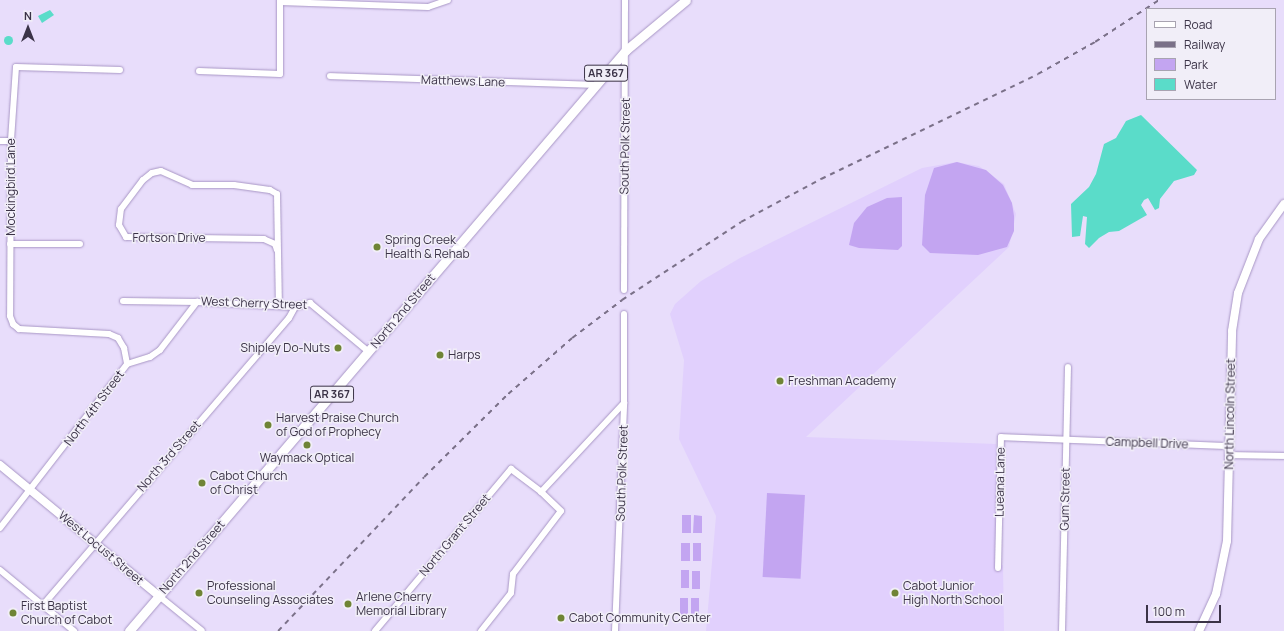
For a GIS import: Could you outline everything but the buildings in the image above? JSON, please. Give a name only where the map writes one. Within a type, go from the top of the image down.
[{"type":"main road","name":"North 2nd Street","points":[[129,631],[369,352],[595,85],[626,50],[686,0]]},
{"type":"street","points":[[199,71],[280,74],[280,1],[428,7],[448,0]]},
{"type":"street","name":"South Polk Street","points":[[624,290],[625,0]]},
{"type":"street","name":"Mockingbird Lane","points":[[120,70],[16,67],[11,141],[10,316],[13,324],[19,329],[109,334],[118,338],[124,348],[127,364]]},
{"type":"street","name":"Matthews Lane","points":[[330,76],[595,85]]},
{"type":"street","points":[[0,140],[11,141]]},
{"type":"street","name":"Fortson Drive","points":[[264,239],[134,239],[126,237],[121,232],[120,214],[122,205],[143,180],[152,172],[161,171],[192,185],[234,185],[270,190],[277,194],[279,202],[279,305]]},
{"type":"street","name":"North Lincoln Street","points":[[1198,631],[1216,594],[1226,548],[1232,331],[1238,293],[1260,240],[1284,204]]},
{"type":"street","points":[[264,239],[273,236],[279,228]]},
{"type":"street","points":[[264,239],[275,244],[278,250]]},
{"type":"street","points":[[10,244],[80,244]]},
{"type":"street","name":"West Cherry Street","points":[[123,301],[197,302],[295,307],[310,303],[317,307],[369,352]]},
{"type":"street","name":"North 4th Street","points":[[0,528],[127,364],[150,357],[160,350],[197,302]]},
{"type":"street","name":"North 3rd Street","points":[[43,605],[95,542],[289,318],[295,307]]},
{"type":"street","name":"South Polk Street","points":[[615,631],[624,403],[624,314]]},
{"type":"street","name":"Gum Street","points":[[1062,631],[1068,367]]},
{"type":"street","points":[[481,631],[511,593],[513,574],[561,511],[541,492],[624,403]]},
{"type":"street","name":"Lueana Lane","points":[[998,568],[1001,437],[1066,440]]},
{"type":"street","name":"Campbell Drive","points":[[1066,440],[1229,446]]},
{"type":"street","points":[[1228,455],[1284,456]]},
{"type":"street","name":"West Locust Street","points":[[0,465],[202,631]]},
{"type":"street","name":"North Grant Street","points":[[375,631],[511,469],[541,492]]},
{"type":"street","points":[[0,570],[74,631]]},
{"type":"shaded area","points":[[956,162],[979,166],[1004,184],[1016,214],[1009,247],[806,437],[996,444],[996,565],[1003,565],[1004,631],[706,631],[716,516],[679,439],[684,360],[670,314],[675,304],[701,281],[740,258],[922,168]]},
{"type":"green space","points":[[957,162],[986,170],[1003,185],[1012,203],[1014,216],[1014,231],[1007,247],[978,255],[930,253],[922,245],[925,195],[934,168]]},
{"type":"green space","points":[[902,197],[902,246],[898,250],[859,248],[849,245],[854,223],[867,207],[887,198]]},
{"type":"green space","points":[[767,493],[805,495],[801,579],[763,577]]},
{"type":"green space","points":[[682,515],[691,515],[691,533],[682,533]]},
{"type":"green space","points":[[694,515],[702,516],[702,533],[693,533]]},
{"type":"green space","points":[[681,543],[690,543],[690,561],[681,561]]},
{"type":"green space","points":[[693,543],[701,543],[701,561],[693,561]]},
{"type":"green space","points":[[681,570],[689,570],[689,588],[681,588]]},
{"type":"green space","points":[[692,571],[700,571],[700,589],[692,589]]},
{"type":"green space","points":[[680,598],[688,598],[688,616],[680,616]]},
{"type":"green space","points":[[691,598],[699,598],[699,616],[691,616]]},
{"type":"water","points":[[50,10],[54,15],[42,23],[38,16]]},
{"type":"water","points":[[8,35],[13,40],[8,45],[3,40]]},
{"type":"water","points":[[1141,115],[1197,170],[1194,175],[1174,181],[1160,199],[1159,208],[1155,210],[1148,198],[1144,200],[1141,205],[1147,215],[1119,231],[1109,232],[1099,238],[1089,248],[1085,244],[1087,217],[1083,216],[1080,236],[1072,237],[1071,204],[1089,187],[1096,174],[1104,144],[1116,138],[1126,121]]},
{"type":"railway","points":[[1147,8],[1159,0]]},
{"type":"railway","points":[[278,631],[424,477],[508,394],[572,338],[622,300],[741,222],[821,179],[1038,74],[1095,42],[1146,9]]},
{"type":"place","name":"Spring Creek Health & Rehab","points":[[377,247]]},
{"type":"place","name":"Shipley Do-Nuts","points":[[338,348]]},
{"type":"place","name":"Harps","points":[[440,355]]},
{"type":"place","name":"Freshman Academy","points":[[780,381]]},
{"type":"place","name":"Harvest Praise Church of God of Prophecy","points":[[268,425]]},
{"type":"place","name":"Waymack Optical","points":[[307,445]]},
{"type":"place","name":"Cabot Church of Christ","points":[[202,483]]},
{"type":"place","name":"Professional Counseling Associates","points":[[199,593]]},
{"type":"place","name":"Cabot Junior High North School","points":[[895,593]]},
{"type":"place","name":"Arlene Cherry Memorial Library","points":[[348,604]]},
{"type":"place","name":"First Baptist Church of Cabot","points":[[13,613]]},
{"type":"place","name":"Cabot Community Center","points":[[561,618]]}]
